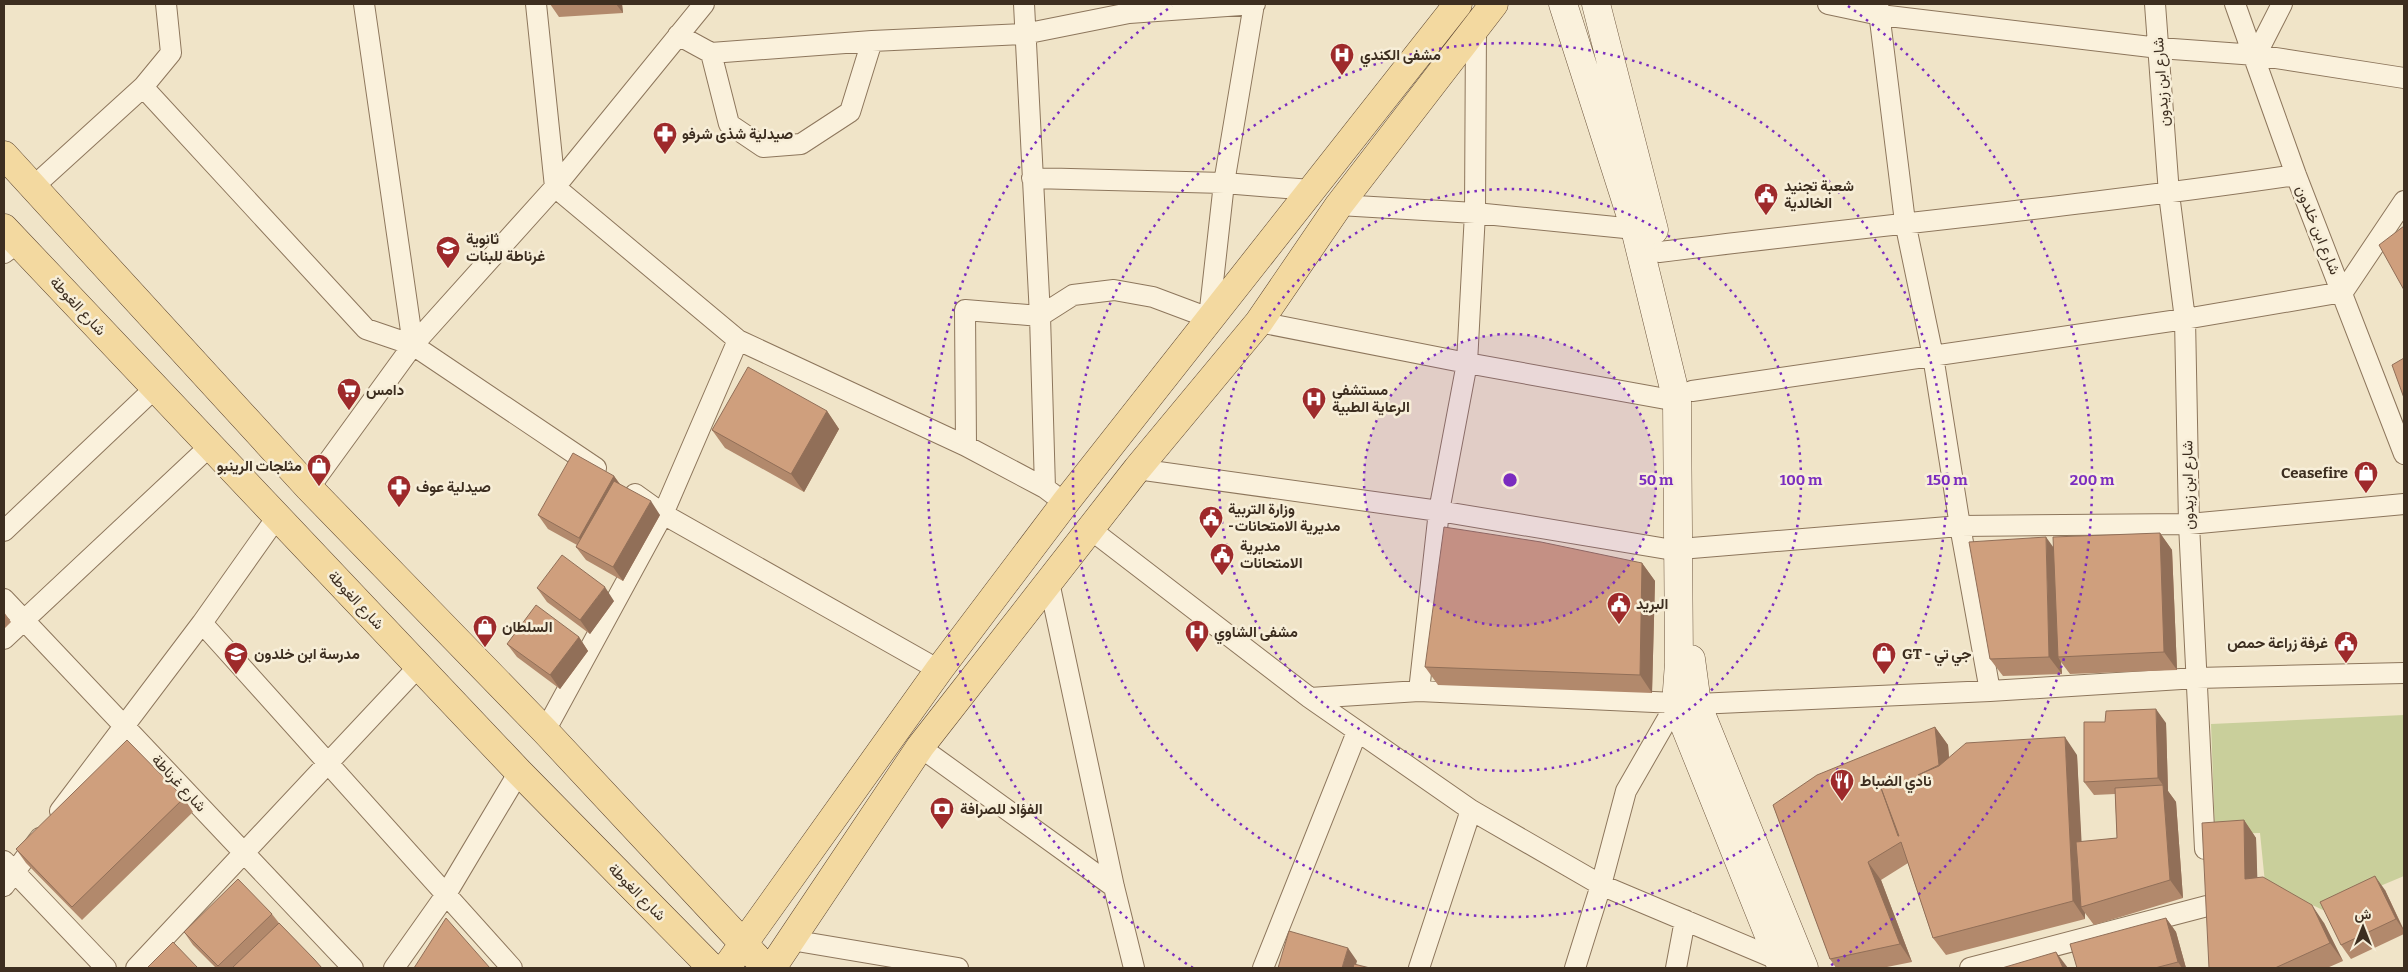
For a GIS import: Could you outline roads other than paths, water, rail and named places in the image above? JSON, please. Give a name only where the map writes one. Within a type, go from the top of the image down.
[{"type":"main road","points":[[726,968],[745,944],[939,670],[1055,495],[1209,318],[1458,4]]},
{"type":"main road","points":[[772,968],[920,747],[1137,469],[1259,322],[1339,205],[1494,4]]},
{"type":"main road","points":[[1564,4],[1635,229],[1684,396]]},
{"type":"main road","points":[[1596,4],[1659,252],[1684,396],[1686,550],[1680,663],[1687,704],[1781,964]]},
{"type":"main road","points":[[4,155],[309,488],[545,731],[745,944],[765,968]]},
{"type":"main road","name":"شارع الغوطة","points":[[9,241],[155,388],[518,772],[712,968]]},
{"type":"main road","points":[[1687,704],[1804,968]]},
{"type":"street","points":[[33,187],[143,88],[171,53],[166,4]]},
{"type":"street","points":[[364,4],[413,345]]},
{"type":"street","points":[[536,4],[555,187],[738,340],[966,446],[1055,495]]},
{"type":"street","points":[[309,488],[413,345],[555,187],[704,4]]},
{"type":"street","points":[[1024,4],[1024,34],[1040,316],[1055,495]]},
{"type":"street","points":[[678,36],[711,53],[872,41],[1024,34],[1129,8],[1254,4],[1224,183],[1209,318],[1153,297],[1114,290],[1073,294],[1040,316],[965,310],[966,446]]},
{"type":"street","points":[[1828,4],[1879,9],[2159,48],[2256,55],[2404,78]]},
{"type":"street","name":"شارع ابن زيدون","points":[[2155,4],[2169,194],[2185,319],[2189,524],[2206,866]]},
{"type":"street","name":"شارع ابن خلدون","points":[[2236,4],[2256,55],[2296,175],[2343,292],[2404,454]]},
{"type":"street","points":[[2256,55],[2282,4]]},
{"type":"street","points":[[1879,9],[1905,222],[1932,356],[1990,691]]},
{"type":"street","points":[[1419,691],[1439,511],[1467,363],[1475,213],[1476,26]]},
{"type":"street","points":[[711,53],[729,124],[763,147],[801,144],[850,112],[872,41]]},
{"type":"street","points":[[143,88],[366,329],[413,345],[663,514],[939,670]]},
{"type":"street","points":[[1659,252],[1905,222],[2169,194],[2296,175]]},
{"type":"street","points":[[1032,178],[1224,183],[1311,190]]},
{"type":"street","points":[[1259,322],[1467,363],[1684,396],[1932,356],[2185,319],[2343,292],[2404,201]]},
{"type":"street","points":[[1339,205],[1475,213],[1635,229]]},
{"type":"street","points":[[545,731],[663,514],[738,340]]},
{"type":"street","points":[[4,531],[155,388]]},
{"type":"street","points":[[4,639],[22,619],[210,446]]},
{"type":"street","points":[[1137,469],[1439,511],[1686,550],[1960,526],[2189,524],[2404,504]]},
{"type":"street","points":[[106,968],[7,873],[124,726],[202,623],[277,517]]},
{"type":"street","points":[[1090,529],[1310,698],[1471,810],[1600,885],[1685,920],[1781,964]]},
{"type":"street","points":[[1049,582],[1114,887],[1134,968]]},
{"type":"street","name":"شارع غرناطة","points":[[4,599],[353,968]]},
{"type":"street","points":[[202,623],[445,896],[512,968]]},
{"type":"street","points":[[136,968],[418,666]]},
{"type":"street","points":[[1310,698],[1419,691],[1687,704],[1990,691],[2197,678],[2404,673]]},
{"type":"street","points":[[1575,968],[1626,791],[1687,704]]},
{"type":"street","points":[[1263,968],[1357,732]]},
{"type":"street","points":[[920,747],[1114,887]]},
{"type":"street","points":[[394,968],[445,896],[518,772]]},
{"type":"street","points":[[1419,968],[1471,810]]},
{"type":"street","points":[[1970,968],[2207,905]]},
{"type":"street","points":[[1676,968],[1685,920]]},
{"type":"street","points":[[791,940],[958,968]]},
{"type":"place","name":"مشفى الكندي","points":[[1342,76]]},
{"type":"place","name":"صيدلية شذى شرفو","points":[[665,155]]},
{"type":"place","name":"شعبة تجنيد الخالدية","points":[[1766,216]]},
{"type":"place","name":"ثانوية غرناطة للبنات","points":[[448,269]]},
{"type":"place","name":"دامس","points":[[349,411]]},
{"type":"place","name":"مستشفى الرعاية الطبية","points":[[1314,420]]},
{"type":"place","name":"مثلجات الرينبو","points":[[319,487]]},
{"type":"place","name":"Ceasefire","points":[[2366,494]]},
{"type":"place","name":"صيدلية عوف","points":[[399,508]]},
{"type":"place","name":"وزارة التربية -مديرية الامتحانات","points":[[1211,539]]},
{"type":"place","name":"مديرية الامتحانات","points":[[1222,576]]},
{"type":"place","name":"البريد","points":[[1619,625]]},
{"type":"place","name":"السلطان","points":[[485,648]]},
{"type":"place","name":"مشفى الشاوي","points":[[1197,653]]},
{"type":"place","name":"غرفة زراعة حمص","points":[[2346,664]]},
{"type":"place","name":"مدرسة ابن خلدون","points":[[236,675]]},
{"type":"place","name":"GT - جي تي","points":[[1884,675]]},
{"type":"place","name":"نادي الضباط","points":[[1842,802]]},
{"type":"place","name":"الفؤاد للصرافة","points":[[942,830]]}]
